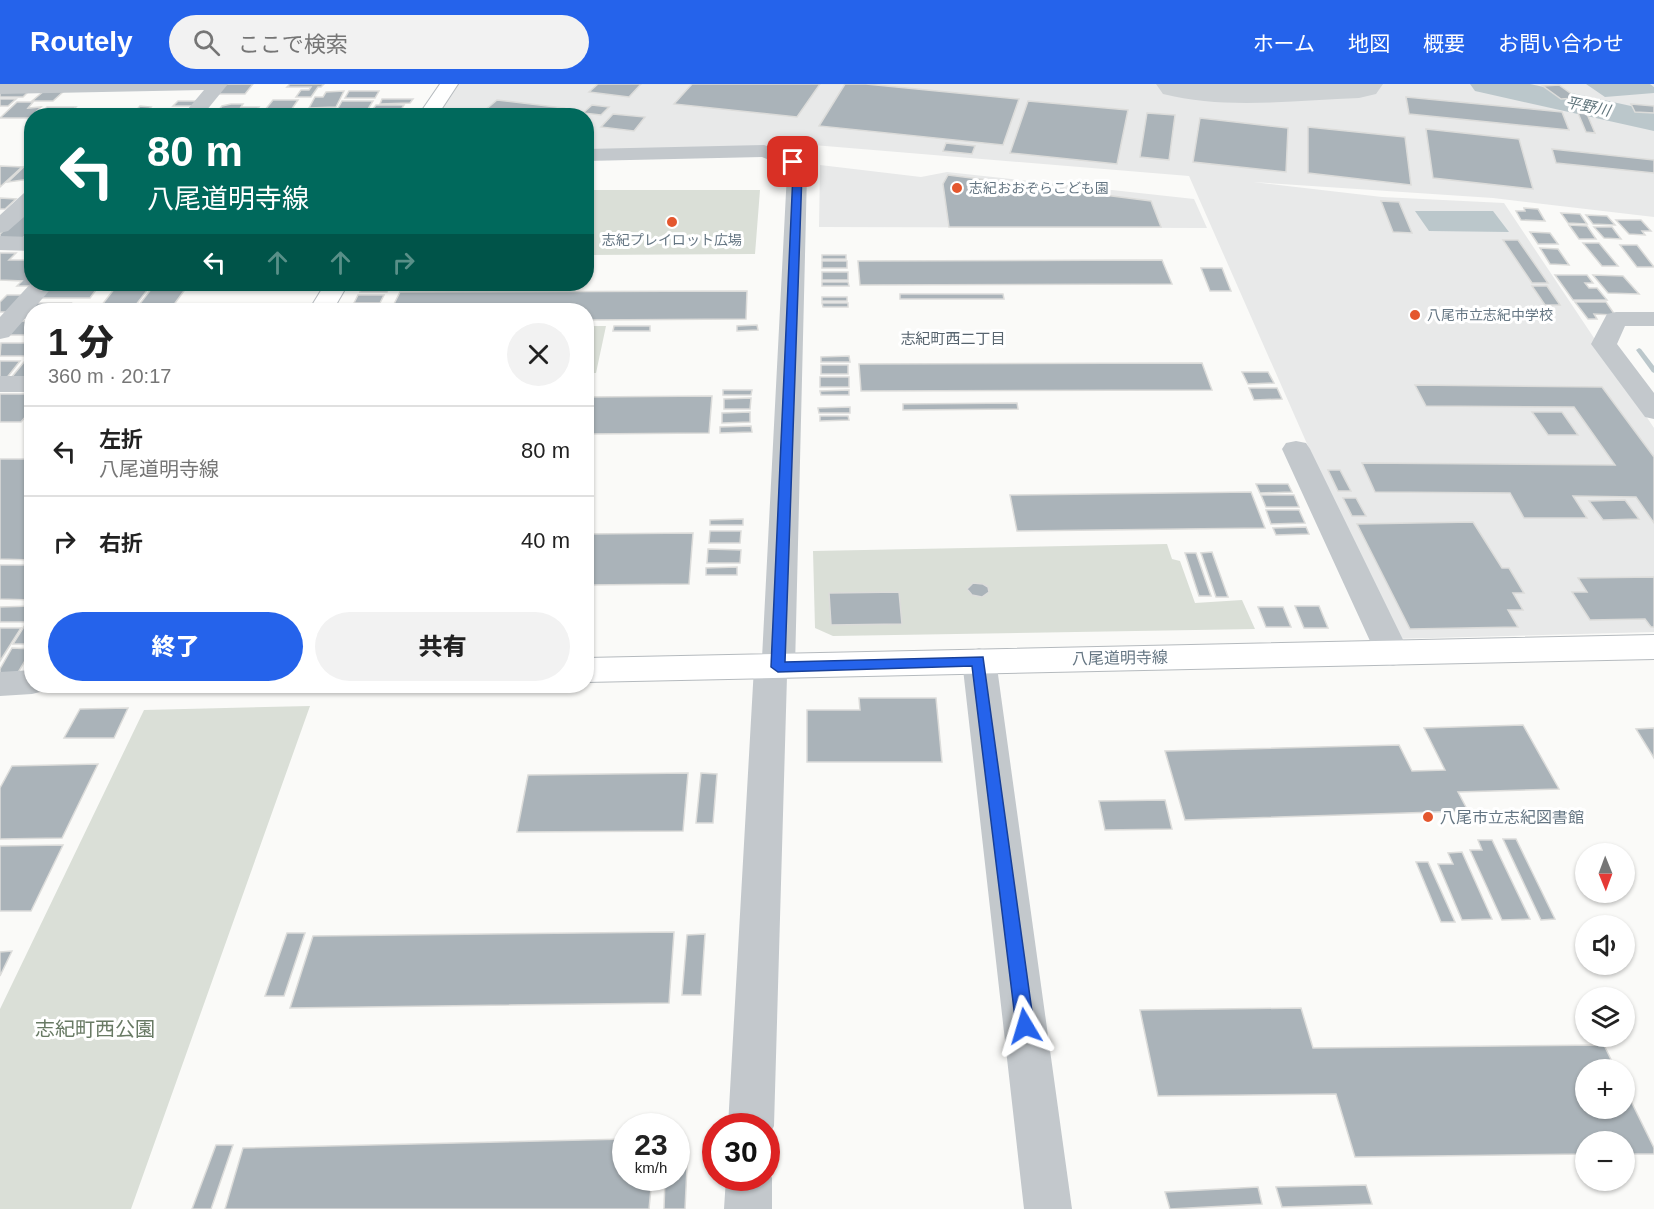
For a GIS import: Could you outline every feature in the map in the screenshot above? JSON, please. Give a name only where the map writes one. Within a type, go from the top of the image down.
[{"type":"main road","points":[[432,108],[449,84]]},
{"type":"main road","name":"八尾道明寺線","points":[[594,670],[1654,647]]},
{"type":"street","points":[[0,88],[219,84]]},
{"type":"street","points":[[198,108],[219,84]]},
{"type":"street","points":[[594,155],[764,151],[793,162],[797,173],[752,1113]]},
{"type":"street","points":[[0,226],[24,205]]},
{"type":"street","points":[[0,243],[24,244]]},
{"type":"street","points":[[26,303],[37,291]]},
{"type":"street","points":[[0,332],[24,305]]},
{"type":"street","points":[[1654,319],[1616,319],[1604,344],[1643,380],[1654,411]]},
{"type":"street","points":[[0,384],[24,384]]},
{"type":"street","points":[[1296,449],[1394,654]]},
{"type":"street","points":[[979,660],[1048,1209]]},
{"type":"street","points":[[0,684],[24,682]]},
{"type":"street","points":[[748,1209],[749,1191]]},
{"type":"shaded area","points":[[449,84],[1654,84],[1654,217],[1493,198],[1253,182],[1382,197],[1504,203],[1654,428],[1654,632],[1393,639],[1189,176],[789,143],[764,151],[594,155],[594,108],[432,108]]},
{"type":"shaded area","points":[[1586,84],[1650,84],[1654,87],[1654,93],[1605,97]]},
{"type":"shaded area","name":"志紀おおぞらこども園","points":[[820,165],[921,177],[947,172],[1194,199],[1207,228],[819,227]]},
{"type":"shaded area","points":[[1415,211],[1493,211],[1509,232],[1429,231]]},
{"type":"green space","name":"志紀プレイロット広場","points":[[594,190],[760,190],[755,254],[594,255]]},
{"type":"green space","points":[[594,326],[606,326],[596,373],[594,373]]},
{"type":"green space","points":[[1167,544],[1172,559],[1180,561],[1195,603],[1242,600],[1255,629],[833,636],[815,628],[813,551]]},
{"type":"green space","name":"志紀町西公園","points":[[310,706],[131,1209],[0,1209],[0,1009],[144,710]]},
{"type":"building","points":[[223,84],[253,84],[245,94],[219,94]]},
{"type":"building","points":[[290,84],[324,84],[318,87],[311,97],[296,97],[301,90],[309,90],[311,87],[287,87]]},
{"type":"building","points":[[598,84],[641,84],[629,97],[589,92]]},
{"type":"building","points":[[692,84],[820,84],[797,117],[674,104]]},
{"type":"building","points":[[845,84],[866,84],[1019,99],[1003,145],[819,126]]},
{"type":"building","points":[[1559,85],[1577,98],[1561,99],[1543,86]]},
{"type":"building","points":[[29,91],[23,97],[0,97],[0,92]]},
{"type":"building","points":[[44,91],[64,91],[53,101],[32,101]]},
{"type":"building","points":[[344,91],[336,107],[309,108],[315,97],[323,97],[326,92]]},
{"type":"building","points":[[349,91],[379,91],[375,98],[345,98]]},
{"type":"building","points":[[1406,97],[1562,112],[1569,130],[1409,114]]},
{"type":"building","points":[[0,99],[16,99],[8,106],[0,106]]},
{"type":"building","points":[[382,99],[413,99],[410,103],[380,104]]},
{"type":"building","points":[[273,100],[298,100],[292,108],[266,108]]},
{"type":"building","points":[[497,100],[564,108],[488,108]]},
{"type":"building","points":[[178,101],[198,101],[193,106],[173,106]]},
{"type":"building","points":[[342,101],[373,101],[369,108],[338,108]]},
{"type":"building","points":[[1028,101],[1128,110],[1117,164],[1010,153]]},
{"type":"building","points":[[17,102],[33,102],[28,108],[24,108],[24,118],[0,118]]},
{"type":"building","points":[[243,104],[241,107],[259,107],[220,108]]},
{"type":"building","points":[[1631,104],[1654,106],[1654,113],[1635,112]]},
{"type":"building","points":[[376,105],[404,105],[402,108],[374,108]]},
{"type":"building","points":[[592,105],[609,107],[601,115],[594,114],[594,108],[589,108]]},
{"type":"building","points":[[47,107],[76,107],[75,108]]},
{"type":"building","points":[[1147,113],[1175,115],[1169,160],[1140,157]]},
{"type":"building","points":[[1578,113],[1587,114],[1595,133],[1586,132]]},
{"type":"building","points":[[613,114],[645,117],[634,131],[601,127]]},
{"type":"building","points":[[1200,118],[1288,128],[1286,172],[1193,162]]},
{"type":"building","points":[[1308,127],[1405,137],[1411,185],[1308,173]]},
{"type":"building","points":[[1426,129],[1519,139],[1533,189],[1433,178]]},
{"type":"building","points":[[946,143],[975,146],[972,154],[943,151]]},
{"type":"building","points":[[1552,149],[1654,160],[1654,173],[1556,163]]},
{"type":"building","points":[[0,166],[22,167],[0,187]]},
{"type":"building","points":[[24,167],[24,180],[8,182]]},
{"type":"building","points":[[948,175],[1151,201],[1161,227],[949,227],[943,184]]},
{"type":"building","points":[[0,198],[16,199],[5,209],[0,209]]},
{"type":"building","points":[[1381,201],[1399,202],[1412,233],[1393,232]]},
{"type":"building","points":[[1524,208],[1538,209],[1545,221],[1521,220],[1516,211],[1525,211]]},
{"type":"building","points":[[24,211],[24,237],[21,240],[0,239],[0,234]]},
{"type":"building","points":[[1561,213],[1580,214],[1587,224],[1568,223]]},
{"type":"building","points":[[1586,215],[1607,216],[1615,225],[1593,224]]},
{"type":"building","points":[[1616,220],[1641,220],[1651,231],[1642,231],[1645,235],[1629,234]]},
{"type":"building","points":[[1569,225],[1587,226],[1596,239],[1579,239]]},
{"type":"building","points":[[1594,227],[1612,227],[1621,239],[1604,238]]},
{"type":"building","points":[[1530,232],[1550,233],[1558,244],[1538,244]]},
{"type":"building","points":[[1503,240],[1518,240],[1548,283],[1532,283]]},
{"type":"building","points":[[1583,243],[1599,243],[1618,266],[1602,266]]},
{"type":"building","points":[[1620,245],[1637,245],[1654,267],[1637,267]]},
{"type":"building","points":[[1540,248],[1558,249],[1569,265],[1550,264]]},
{"type":"building","points":[[0,253],[16,253],[9,260],[24,260],[24,286],[17,286],[22,281],[0,280]]},
{"type":"building","points":[[822,255],[846,255],[846,259],[822,259]]},
{"type":"building","points":[[1162,260],[1172,284],[860,285],[858,261]]},
{"type":"building","points":[[822,261],[847,261],[847,268],[822,268]]},
{"type":"building","points":[[1201,268],[1222,268],[1231,291],[1210,291]]},
{"type":"building","points":[[822,272],[848,272],[848,280],[822,280]]},
{"type":"building","points":[[1555,275],[1587,275],[1593,283],[1585,283],[1589,288],[1597,288],[1607,300],[1573,300]]},
{"type":"building","points":[[1593,275],[1623,276],[1639,294],[1608,293]]},
{"type":"building","points":[[822,282],[848,282],[849,286],[822,286]]},
{"type":"building","points":[[1532,286],[1547,286],[1560,305],[1545,305]]},
{"type":"building","points":[[44,291],[95,291],[90,298],[37,298]]},
{"type":"building","points":[[113,291],[147,291],[137,303],[103,303]]},
{"type":"building","points":[[150,291],[184,291],[175,303],[140,303]]},
{"type":"building","points":[[360,291],[388,291],[387,292]]},
{"type":"building","points":[[747,291],[746,319],[594,320],[594,303],[394,303],[400,292]]},
{"type":"building","points":[[900,294],[1003,294],[1004,299],[900,299]]},
{"type":"building","points":[[7,295],[23,295],[9,312],[0,312],[0,302]]},
{"type":"building","points":[[358,295],[384,295],[380,303],[354,303]]},
{"type":"building","points":[[822,297],[847,297],[847,301],[822,301]]},
{"type":"building","points":[[1575,302],[1606,302],[1615,315],[1594,314],[1597,319],[1588,319]]},
{"type":"building","points":[[822,303],[848,303],[848,307],[823,307]]},
{"type":"building","points":[[15,321],[24,321],[24,335],[3,335]]},
{"type":"building","points":[[757,325],[758,330],[737,331],[737,326]]},
{"type":"building","points":[[614,326],[650,326],[650,331],[613,331]]},
{"type":"building","points":[[1,343],[24,343],[24,356],[0,356]]},
{"type":"building","points":[[849,356],[850,362],[821,362],[821,357]]},
{"type":"building","points":[[0,361],[20,361],[5,380],[0,380]]},
{"type":"building","points":[[24,362],[24,377],[11,378]]},
{"type":"building","points":[[1202,363],[1212,390],[861,391],[859,364]]},
{"type":"building","points":[[821,365],[848,365],[848,374],[821,374]]},
{"type":"building","points":[[1242,372],[1268,372],[1274,383],[1248,384]]},
{"type":"building","points":[[820,377],[849,377],[849,387],[820,387]]},
{"type":"building","points":[[1415,385],[1602,387],[1654,457],[1654,523],[1636,497],[1573,496],[1587,518],[1524,518],[1510,493],[1375,492],[1362,463],[1615,465],[1574,407],[1426,406]]},
{"type":"building","points":[[1249,388],[1277,388],[1282,399],[1254,400]]},
{"type":"building","points":[[723,390],[752,390],[751,395],[723,395]]},
{"type":"building","points":[[849,390],[849,395],[821,395],[820,391]]},
{"type":"building","points":[[0,394],[24,394],[24,418],[21,422],[0,422]]},
{"type":"building","points":[[712,396],[709,433],[594,434],[594,397]]},
{"type":"building","points":[[751,398],[750,409],[724,409],[724,399]]},
{"type":"building","points":[[1017,403],[1018,409],[903,410],[903,404]]},
{"type":"building","points":[[850,407],[850,413],[819,413],[818,408]]},
{"type":"building","points":[[750,412],[750,422],[722,423],[722,413]]},
{"type":"building","points":[[1532,412],[1562,412],[1578,435],[1548,435]]},
{"type":"building","points":[[820,416],[848,416],[849,420],[820,421]]},
{"type":"building","points":[[751,426],[752,432],[720,433],[720,427]]},
{"type":"building","points":[[0,459],[24,459],[24,560],[0,559]]},
{"type":"building","points":[[1328,470],[1340,470],[1351,491],[1338,491]]},
{"type":"building","points":[[1256,484],[1288,484],[1292,492],[1260,493]]},
{"type":"building","points":[[1251,492],[1265,528],[1017,531],[1010,495]]},
{"type":"building","points":[[1261,495],[1294,495],[1299,507],[1266,507]]},
{"type":"building","points":[[1343,498],[1356,498],[1366,516],[1352,516]]},
{"type":"building","points":[[1625,500],[1639,519],[1603,520],[1589,501]]},
{"type":"building","points":[[1266,510],[1299,510],[1305,523],[1271,524]]},
{"type":"building","points":[[743,519],[743,525],[710,525],[710,520]]},
{"type":"building","points":[[1473,522],[1502,568],[1509,568],[1524,593],[1513,593],[1523,610],[1508,610],[1518,627],[1410,629],[1357,524]]},
{"type":"building","points":[[1306,527],[1309,534],[1276,535],[1273,528]]},
{"type":"building","points":[[710,531],[741,531],[740,543],[709,543]]},
{"type":"building","points":[[693,533],[689,584],[594,585],[594,534]]},
{"type":"building","points":[[708,549],[741,550],[740,563],[707,563]]},
{"type":"building","points":[[1212,552],[1228,597],[1216,597],[1201,553]]},
{"type":"building","points":[[1185,553],[1196,553],[1211,596],[1199,596]]},
{"type":"building","points":[[0,565],[24,565],[24,600],[0,599]]},
{"type":"building","points":[[737,567],[737,575],[706,575],[706,568]]},
{"type":"building","points":[[1654,577],[1654,627],[1651,627],[1645,619],[1590,620],[1572,592],[1587,592],[1578,578]]},
{"type":"building","points":[[973,583],[983,584],[988,587],[989,592],[982,597],[972,595],[967,589]]},
{"type":"building","points":[[899,592],[902,624],[831,625],[829,593]]},
{"type":"building","points":[[24,606],[24,622],[0,622],[0,607]]},
{"type":"building","points":[[1295,606],[1319,606],[1328,628],[1304,628]]},
{"type":"building","points":[[1258,607],[1283,607],[1291,627],[1266,627]]},
{"type":"building","points":[[24,627],[24,644],[13,644]]},
{"type":"building","points":[[0,628],[21,628],[0,661]]},
{"type":"building","points":[[12,648],[24,649],[24,662],[16,676],[0,677],[0,669]]},
{"type":"building","points":[[859,698],[936,698],[942,762],[807,762],[807,710],[860,710]]},
{"type":"building","points":[[128,708],[114,738],[64,738],[80,709]]},
{"type":"building","points":[[1523,725],[1559,789],[1458,792],[1468,811],[1185,820],[1165,751],[1399,745],[1412,771],[1445,770],[1424,728]]},
{"type":"building","points":[[1654,728],[1654,758],[1636,729]]},
{"type":"building","points":[[98,764],[62,838],[0,839],[0,788],[12,766]]},
{"type":"building","points":[[688,773],[683,831],[517,832],[528,775]]},
{"type":"building","points":[[701,773],[717,774],[713,823],[696,823]]},
{"type":"building","points":[[1165,800],[1172,829],[1105,830],[1099,801]]},
{"type":"building","points":[[1503,839],[1516,839],[1555,919],[1541,920]]},
{"type":"building","points":[[1478,840],[1492,840],[1530,919],[1502,920],[1470,850],[1482,850]]},
{"type":"building","points":[[63,845],[31,911],[0,911],[0,846]]},
{"type":"building","points":[[1462,852],[1492,919],[1462,920],[1438,864],[1453,864],[1448,853]]},
{"type":"building","points":[[1416,862],[1428,862],[1455,922],[1441,922]]},
{"type":"building","points":[[674,932],[669,1003],[290,1008],[313,936]]},
{"type":"building","points":[[287,933],[305,933],[284,996],[265,996]]},
{"type":"building","points":[[705,934],[701,995],[682,995],[687,935]]},
{"type":"building","points":[[12,951],[0,976],[0,952]]},
{"type":"building","points":[[1301,1008],[1313,1048],[1575,1045],[1605,1047],[1611,1059],[1575,1059],[1575,1119],[1635,1119],[1635,1109],[1654,1148],[1654,1154],[1635,1154],[1635,1131],[1575,1131],[1575,1154],[1355,1157],[1336,1094],[1158,1096],[1140,1010]]},
{"type":"building","points":[[612,1139],[612,1191],[651,1191],[649,1209],[225,1209],[243,1148]]},
{"type":"building","points":[[216,1145],[233,1145],[211,1209],[192,1209]]},
{"type":"building","points":[[1366,1185],[1372,1204],[1282,1207],[1276,1187]]},
{"type":"building","points":[[1258,1187],[1262,1204],[1170,1209],[1165,1192]]},
{"type":"building","points":[[665,1191],[686,1191],[685,1209],[664,1209]]},
{"type":"waterway","name":"平野川","points":[[1486,84],[1654,121]]},
{"type":"waterway","points":[[1639,350],[1654,371]]},
{"type":"taxiway","points":[[1180,84],[1232,88],[1359,84]]},
{"type":"place","name":"志紀おおぞらこども園","points":[[957,188]]},
{"type":"place","name":"志紀プレイロット広場","points":[[672,222]]},
{"type":"place","name":"八尾市立志紀中学校","points":[[1415,315]]},
{"type":"place","name":"八尾市立志紀図書館","points":[[1428,817]]},
{"type":"district","name":"志紀町西二丁目","points":[[953,338]]},
{"type":"route","points":[[793,162],[797,173],[778,667],[979,660],[1025,1026]]}]
